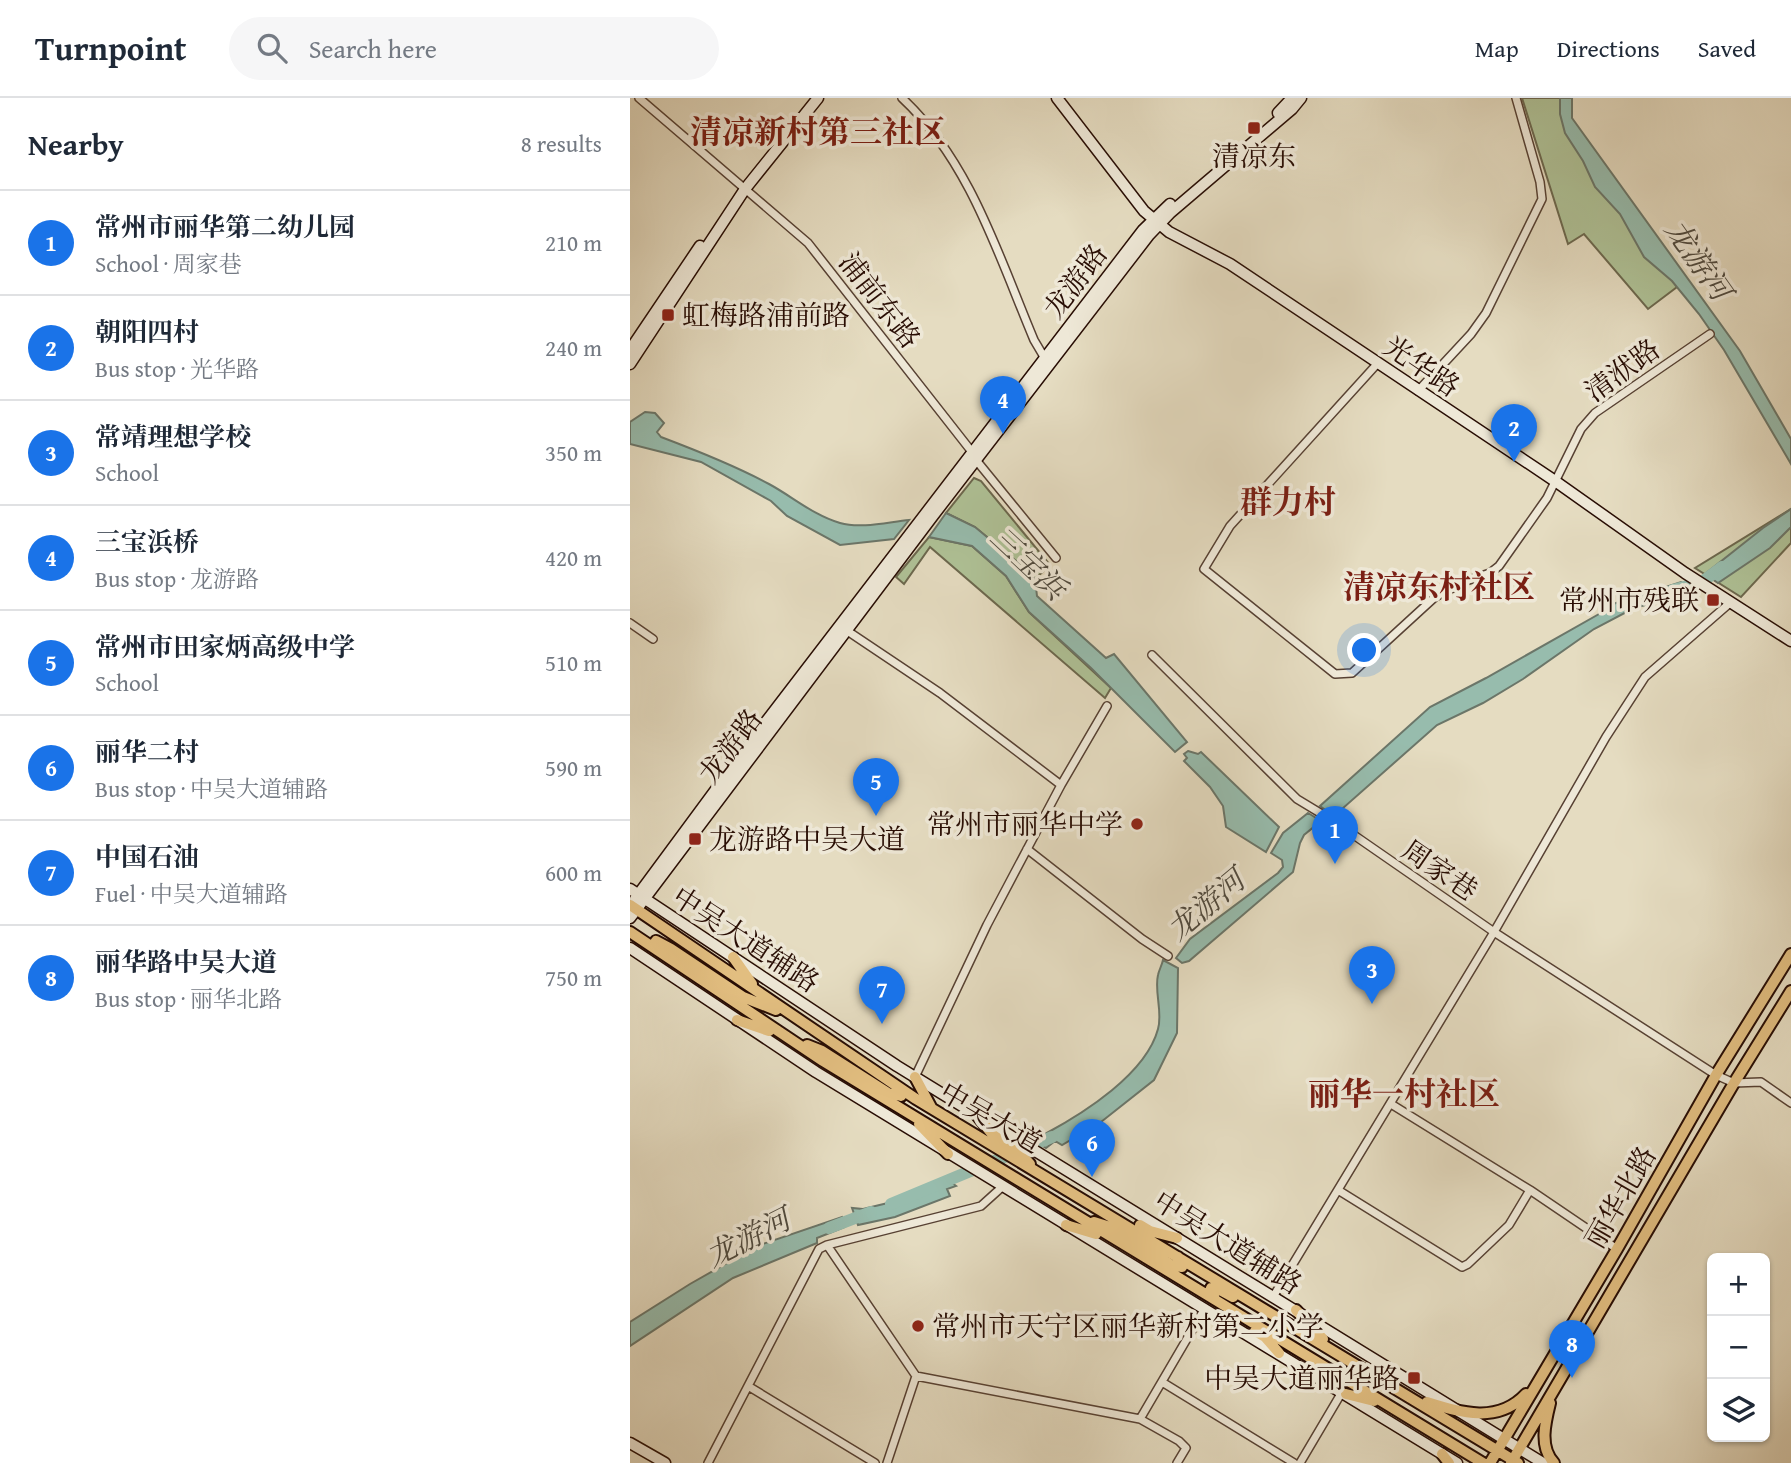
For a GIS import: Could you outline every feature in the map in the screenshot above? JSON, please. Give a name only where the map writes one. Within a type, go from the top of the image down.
[{"type":"main road","points":[[630,364],[745,188],[818,98]]},
{"type":"main road","name":"光华路","points":[[1057,98],[1155,222],[1230,264],[1555,481],[1707,588],[1791,641]]},
{"type":"main road","name":"龙游路","points":[[637,894],[846,630],[927,517],[1155,222],[1292,98]]},
{"type":"main road","name":"龙游路","points":[[1155,222],[1301,98]]},
{"type":"main road","points":[[630,350],[733,198],[745,188]]},
{"type":"main road","name":"龙游路","points":[[631,909],[637,894],[765,723],[913,536]]},
{"type":"main road","name":"中吴大道辅路","points":[[637,894],[915,1077],[976,1114]]},
{"type":"main road","name":"中吴大道","points":[[631,909],[933,1109],[1021,1153],[1035,1169],[1514,1462]]},
{"type":"main road","name":"中吴大道","points":[[630,932],[785,1036],[910,1114],[1483,1463]]},
{"type":"main road","points":[[663,955],[654,944],[656,941],[743,997],[795,1018]]},
{"type":"main road","points":[[630,948],[816,1072],[961,1163],[1279,1353],[1445,1459],[1457,1463]]},
{"type":"main road","name":"丽华北路","points":[[1490,1463],[1716,1075],[1791,954]]},
{"type":"main road","points":[[733,957],[758,992]]},
{"type":"main road","name":"丽华北路","points":[[1514,1462],[1519,1448],[1554,1388],[1791,990]]},
{"type":"main road","points":[[737,1020],[822,1051],[888,1093],[901,1096],[897,1086]]},
{"type":"main road","points":[[915,1077],[933,1109]]},
{"type":"main road","points":[[910,1114],[948,1154]]},
{"type":"main road","points":[[976,1114],[993,1135],[1004,1143]]},
{"type":"main road","points":[[931,1127],[926,1120],[928,1116],[965,1135],[1004,1143]]},
{"type":"main road","name":"中吴大道辅路","points":[[1021,1153],[1177,1238],[1543,1463]]},
{"type":"main road","points":[[1092,1204],[1116,1210],[1150,1231],[1177,1238]]},
{"type":"main road","points":[[1075,1216],[1110,1227],[1171,1265],[1182,1268],[1184,1263],[1176,1255]]},
{"type":"main road","points":[[1066,1225],[1092,1232],[1117,1247],[1144,1257]]},
{"type":"main road","points":[[1217,1300],[1210,1292],[1211,1288],[1223,1291],[1282,1326],[1319,1341]]},
{"type":"main road","points":[[1233,1310],[1244,1324],[1265,1337],[1279,1353]]},
{"type":"main road","points":[[1296,1310],[1335,1351]]},
{"type":"main road","points":[[1411,1397],[1487,1415],[1501,1412],[1516,1404],[1537,1382]]},
{"type":"main road","points":[[1554,1388],[1546,1417],[1544,1441],[1548,1456],[1554,1463]]},
{"type":"main road","points":[[1344,1393],[1385,1403]]},
{"type":"main road","points":[[1436,1435],[1461,1441],[1464,1436],[1449,1420]]},
{"type":"main road","points":[[630,1443],[665,1463]]},
{"type":"street","name":"浦前东路","points":[[639,98],[808,243],[1056,558]]},
{"type":"street","points":[[902,98],[944,148],[969,188],[1047,362]]},
{"type":"street","points":[[1418,391],[1471,334],[1486,313],[1542,199],[1540,182],[1516,98]]},
{"type":"street","name":"清洑路","points":[[1377,364],[1230,526],[1204,569],[1335,674],[1352,673],[1435,597],[1465,581],[1490,573],[1499,566],[1547,498],[1581,429],[1595,413],[1710,334]]},
{"type":"street","points":[[1273,1297],[1494,932],[1606,737],[1645,677],[1731,601]]},
{"type":"street","points":[[630,623],[653,639]]},
{"type":"street","points":[[846,630],[940,693],[1061,785]]},
{"type":"street","name":"周家巷","points":[[1152,655],[1297,799],[1335,822],[1494,932],[1716,1075],[1734,1083],[1761,1082],[1791,1103]]},
{"type":"street","points":[[915,1077],[986,925],[1107,706]]},
{"type":"street","points":[[1027,849],[1142,939],[1168,956]]},
{"type":"street","points":[[1391,1104],[1531,1190],[1617,1249]]},
{"type":"street","points":[[708,1463],[819,1249],[981,1206],[1002,1187]]},
{"type":"street","points":[[1338,1191],[1462,1267],[1468,1265],[1508,1225],[1531,1190]]},
{"type":"street","points":[[827,1245],[916,1376],[1140,1419],[1179,1441],[1186,1448],[1177,1463]]},
{"type":"street","points":[[1140,1419],[1205,1308]]},
{"type":"street","points":[[887,1463],[916,1376]]},
{"type":"street","points":[[1162,1382],[1294,1463]]},
{"type":"street","points":[[748,1386],[874,1463]]},
{"type":"street","points":[[1300,1463],[1344,1393]]},
{"type":"shaded area","points":[[1522,98],[1568,98],[1567,120],[1677,287],[1648,309],[1584,234],[1568,244]]},
{"type":"shaded area","points":[[1560,98],[1572,98],[1572,118],[1740,351],[1791,439],[1791,464],[1724,350],[1699,314],[1672,281],[1644,257],[1620,214],[1595,187],[1583,161],[1565,133],[1560,114]]},
{"type":"shaded area","points":[[645,412],[655,413],[664,423],[657,432],[661,437],[743,471],[830,520],[857,525],[909,520],[894,539],[840,545],[787,516],[771,501],[701,462],[630,444],[630,422]]},
{"type":"shaded area","points":[[974,478],[981,481],[1050,565],[1035,579],[975,527],[946,513]]},
{"type":"shaded area","points":[[1791,509],[1791,543],[1741,597],[1695,568]]},
{"type":"shaded area","points":[[1791,509],[1791,527],[1770,548],[1718,583],[1705,574],[1763,528]]},
{"type":"shaded area","points":[[946,513],[975,527],[1022,566],[1035,579],[1037,596],[1106,658],[1114,654],[1187,742],[1175,752],[1091,668],[1029,612],[1006,576],[972,546],[929,537]]},
{"type":"shaded area","points":[[929,537],[972,546],[1006,576],[1029,612],[1111,688],[1105,698],[930,547],[904,584],[896,577]]},
{"type":"shaded area","points":[[1681,582],[1694,590],[1634,608],[1594,629],[1523,679],[1483,703],[1437,725],[1342,809],[1331,814],[1320,806],[1430,707],[1486,678],[1613,604]]},
{"type":"shaded area","points":[[1188,751],[1198,754],[1201,752],[1279,827],[1266,852],[1226,827],[1223,806],[1210,787],[1184,761],[1187,758],[1184,754]]},
{"type":"shaded area","points":[[1308,813],[1321,821],[1304,835],[1293,872],[1189,961],[1182,963],[1176,958],[1190,939],[1278,873],[1283,867],[1282,860],[1271,853],[1283,833]]},
{"type":"shaded area","points":[[1163,960],[1178,968],[1177,1033],[1154,1080],[1101,1122],[1062,1145],[1055,1141],[1046,1148],[1036,1142],[1046,1138],[1045,1134],[1112,1090],[1141,1061],[1158,1029],[1160,1016],[1157,982]]},
{"type":"shaded area","points":[[948,1180],[956,1186],[947,1189],[950,1196],[895,1217],[858,1225],[852,1208],[863,1209],[925,1194],[934,1184]]},
{"type":"shaded area","points":[[842,1217],[845,1227],[817,1238],[817,1243],[733,1278],[630,1346],[630,1322],[690,1284],[757,1246]]},
{"type":"waterway","name":"龙游河","points":[[1673,590],[1702,582],[1722,567]]},
{"type":"waterway","name":"龙游河","points":[[891,1204],[1052,1137]]},
{"type":"waterway","name":"龙游河","points":[[829,1228],[871,1212]]},
{"type":"place","name":"清凉东","points":[[1254,128]]},
{"type":"place","name":"虹梅路浦前路","points":[[668,315]]},
{"type":"place","name":"三宝浜桥","points":[[1003,434]]},
{"type":"place","name":"朝阳四村","points":[[1514,462]]},
{"type":"place","name":"常州市残联","points":[[1713,600]]},
{"type":"place","name":"常州市田家炳高级中学","points":[[876,816]]},
{"type":"place","name":"常州市丽华中学","points":[[1137,824]]},
{"type":"place","name":"龙游路中吴大道","points":[[695,839]]},
{"type":"place","name":"常州市丽华第二幼儿园","points":[[1335,864]]},
{"type":"place","name":"常靖理想学校","points":[[1372,1004]]},
{"type":"place","name":"中国石油","points":[[882,1024]]},
{"type":"place","name":"丽华二村","points":[[1092,1177]]},
{"type":"place","name":"常州市天宁区丽华新村第二小学","points":[[918,1326]]},
{"type":"place","name":"中吴大道丽华路","points":[[1414,1378]]},
{"type":"place","name":"丽华路中吴大道","points":[[1572,1378]]},
{"type":"district","name":"清凉新村第三社区","points":[[818,132]]},
{"type":"district","name":"群力村","points":[[1288,502]]},
{"type":"district","name":"清凉东村社区","points":[[1439,587]]},
{"type":"district","name":"丽华一村社区","points":[[1404,1094]]},
{"type":"water label","name":"三宝浜","points":[[1028,563]]}]
